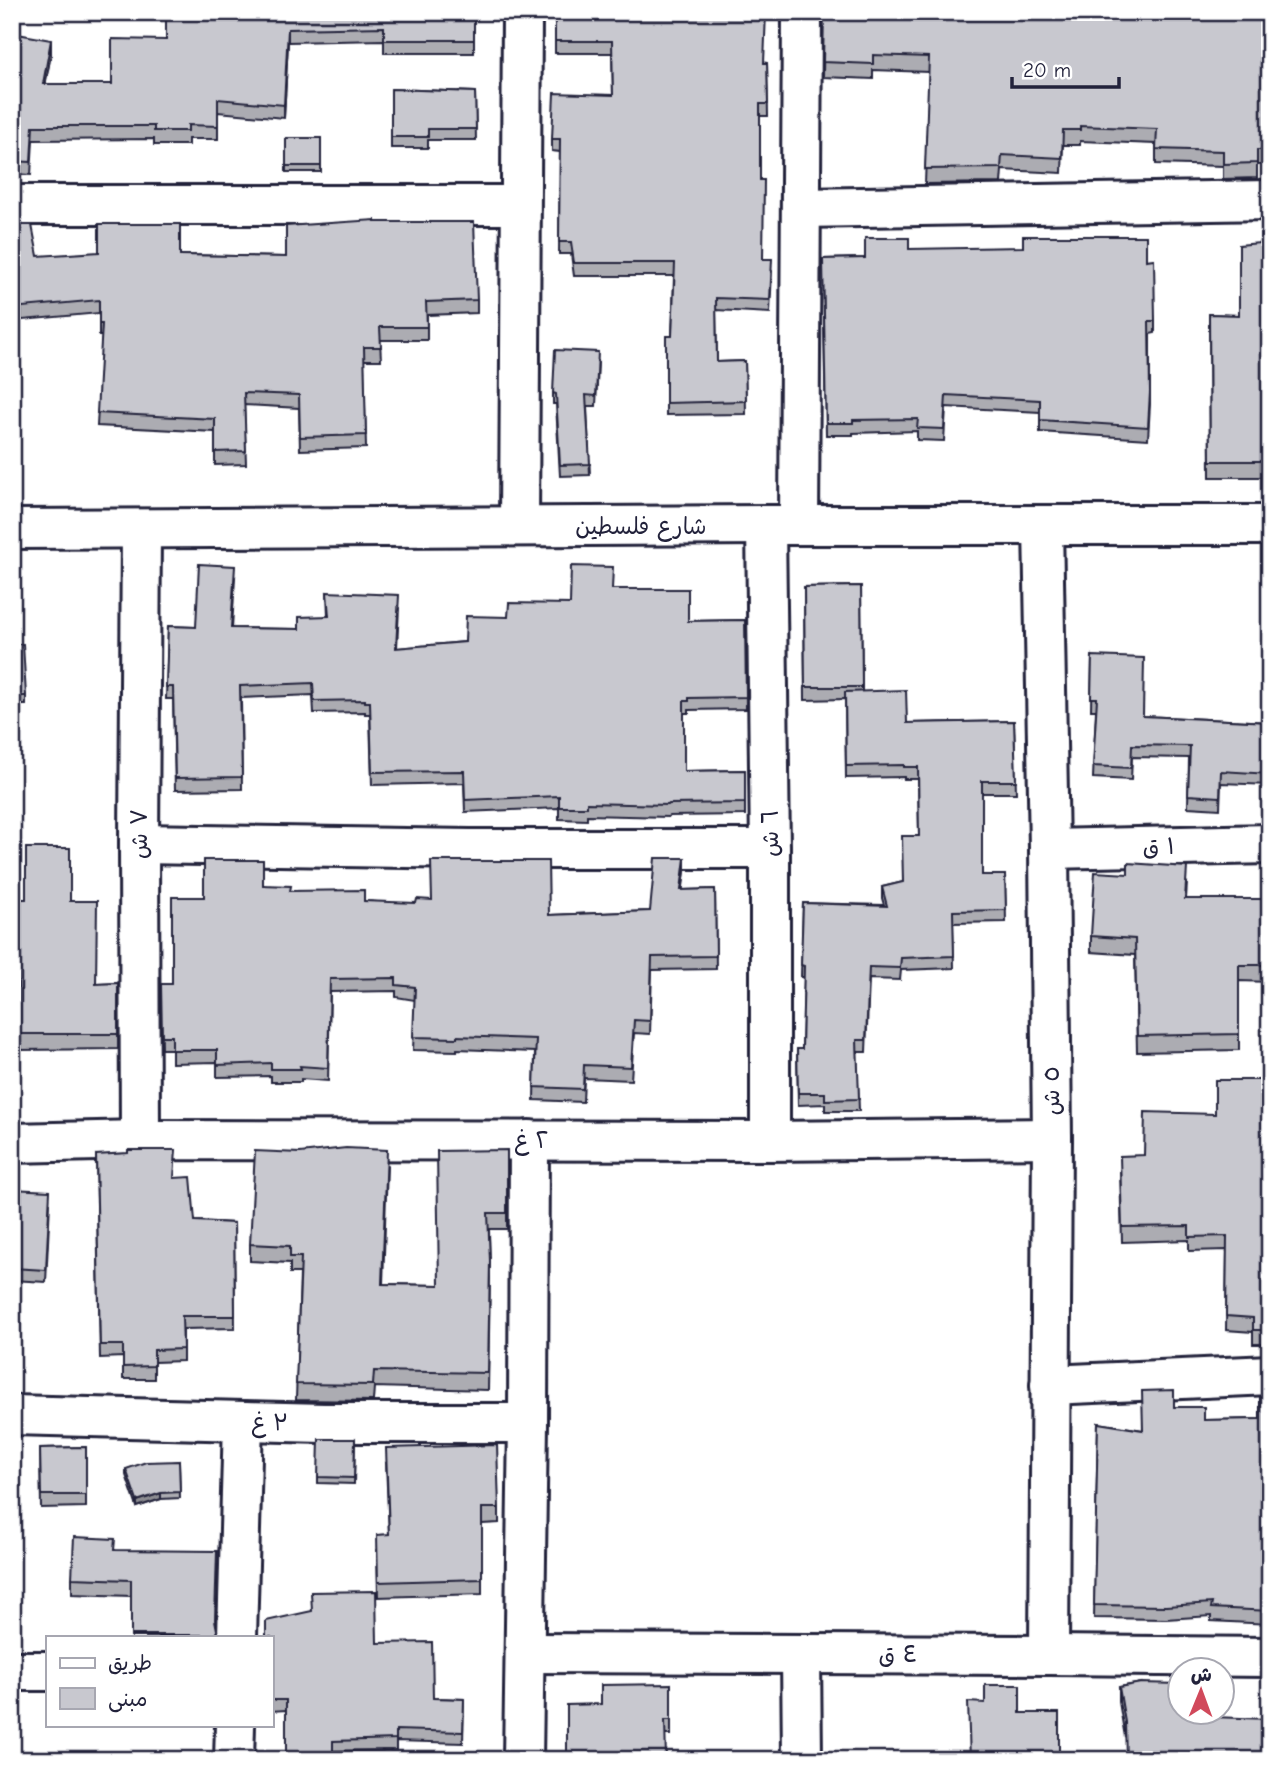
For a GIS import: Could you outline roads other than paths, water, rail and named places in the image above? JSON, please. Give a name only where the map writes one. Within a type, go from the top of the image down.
[{"type":"street","points":[[519,527],[522,12]]},
{"type":"street","name":"٦ ش","points":[[770,1141],[770,849],[783,525],[801,208],[802,12]]},
{"type":"street","points":[[801,208],[1270,200]]},
{"type":"street","points":[[12,205],[520,205]]},
{"type":"street","name":"شارع فلسطين","points":[[12,529],[1270,525]]},
{"type":"street","name":"٥ ش","points":[[1042,526],[1052,1138],[1049,1655]]},
{"type":"street","name":"٧ ش","points":[[140,1140],[141,529]]},
{"type":"street","points":[[139,844],[470,849],[770,849]]},
{"type":"street","name":"١ ق","points":[[1049,849],[1270,844]]},
{"type":"street","name":"٢ غ","points":[[12,1143],[140,1140],[770,1141],[1052,1138]]},
{"type":"street","points":[[523,1760],[529,1140]]},
{"type":"street","points":[[1050,1385],[1270,1375]]},
{"type":"street","name":"٣ غ","points":[[12,1415],[243,1422],[528,1423]]},
{"type":"street","points":[[237,1636],[243,1422]]},
{"type":"street","name":"٤ ق","points":[[525,1653],[1270,1657]]},
{"type":"street","points":[[801,1654],[802,1760]]},
{"type":"street","points":[[12,1671],[46,1671]]},
{"type":"street","points":[[234,1760],[235,1726]]}]
